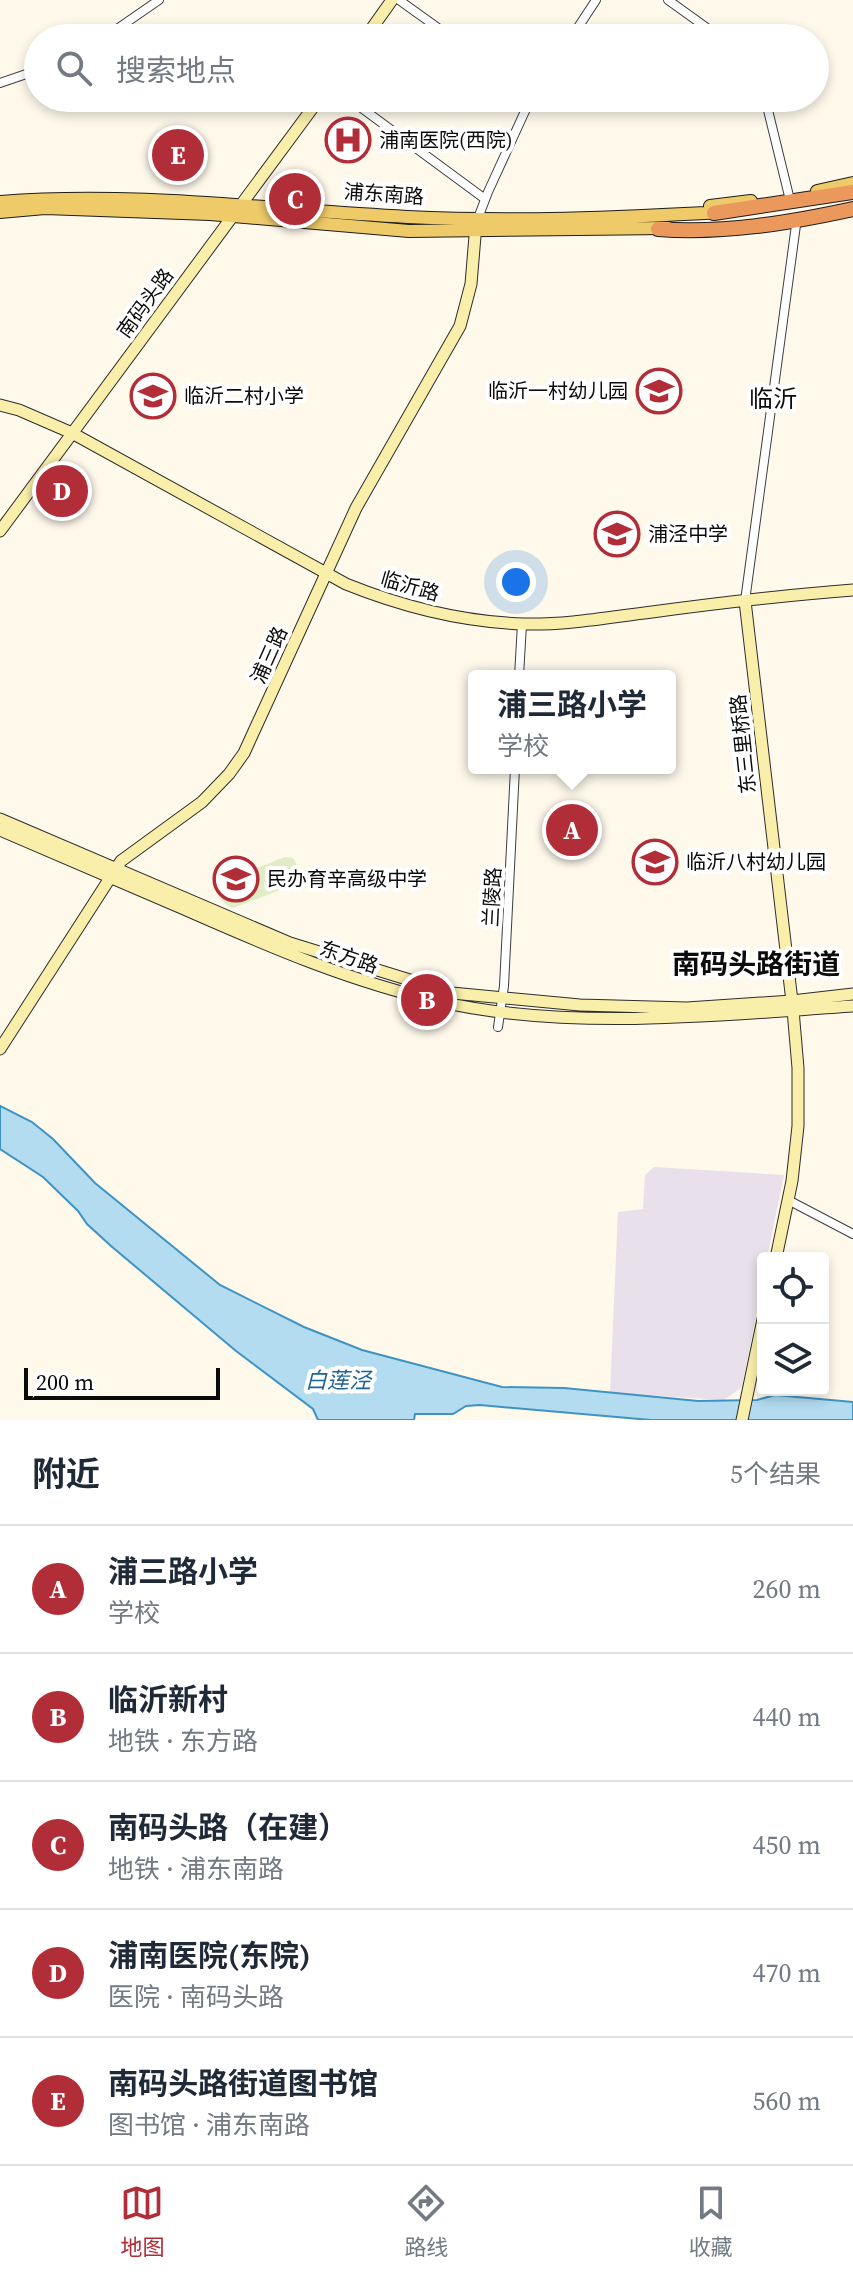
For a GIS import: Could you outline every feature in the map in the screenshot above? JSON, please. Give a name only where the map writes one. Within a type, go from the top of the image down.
[{"type":"highway","points":[[714,213],[853,195]]},
{"type":"highway","points":[[658,229],[728,231],[853,209]]},
{"type":"main road","name":"浦东南路","points":[[669,215],[853,183]]},
{"type":"main road","name":"浦东南路","points":[[0,202],[46,198],[242,204],[476,224],[658,229]]},
{"type":"main road","name":"浦东南路","points":[[0,212],[45,208],[232,216],[409,231],[476,224],[714,213]]},
{"type":"main road","name":"浦东南路","points":[[630,228],[680,236],[736,235],[796,225],[853,209]]},
{"type":"street","points":[[124,24],[159,0]]},
{"type":"street","points":[[375,24],[392,0]]},
{"type":"street","points":[[399,0],[432,24]]},
{"type":"street","points":[[580,24],[596,0]]},
{"type":"street","points":[[668,0],[701,24]]},
{"type":"street","points":[[0,83],[24,75]]},
{"type":"street","name":"南码头路","points":[[0,531],[310,112]]},
{"type":"street","points":[[367,112],[485,199]]},
{"type":"street","points":[[476,224],[525,112]]},
{"type":"street","points":[[768,112],[789,196]]},
{"type":"street","name":"浦三路","points":[[0,1049],[121,861],[212,793],[237,764],[360,500],[460,326],[471,284],[476,224]]},
{"type":"street","name":"东三里桥路","points":[[777,1252],[795,1154],[799,1098],[793,1006],[745,601],[796,225]]},
{"type":"street","name":"临沂路","points":[[0,405],[72,433],[324,574],[371,594],[416,608],[469,619],[522,624],[575,622],[853,590]]},
{"type":"street","points":[[519,670],[522,624]]},
{"type":"street","name":"兰陵路","points":[[498,1027],[504,991],[515,774]]},
{"type":"street","name":"东方路","points":[[0,819],[285,954],[370,984],[443,1002],[500,1011],[585,1017],[703,1018],[853,994]]},
{"type":"street","name":"东方路","points":[[0,830],[290,943],[452,993],[504,991],[580,1005],[687,1008],[853,1006]]},
{"type":"street","points":[[788,1200],[853,1234]]},
{"type":"street","points":[[742,1420],[762,1324]]},
{"type":"shaded area","points":[[654,1167],[784,1175],[768,1252],[757,1252],[757,1311],[742,1387],[724,1400],[610,1393],[618,1212],[643,1209],[645,1175]]},
{"type":"green space","points":[[285,857],[293,858],[301,872],[293,885],[233,908],[223,901],[220,894],[223,881]]},
{"type":"water","name":"白莲泾","points":[[0,1106],[32,1122],[53,1139],[95,1183],[220,1285],[304,1327],[362,1350],[502,1387],[564,1388],[698,1401],[786,1396],[853,1402],[853,1420],[651,1420],[480,1405],[466,1406],[453,1414],[415,1414],[414,1420],[318,1420],[313,1409],[236,1351],[111,1246],[43,1177],[0,1149]]},
{"type":"place","name":"浦南医院(西院)","points":[[348,140]]},
{"type":"place","name":"南码头路街道图书馆","points":[[178,155]]},
{"type":"place","name":"南码头路（在建）","points":[[295,199]]},
{"type":"place","name":"临沂一村幼儿园","points":[[659,391]]},
{"type":"place","name":"临沂二村小学","points":[[153,396]]},
{"type":"place","name":"浦南医院(东院)","points":[[62,491]]},
{"type":"place","name":"浦泾中学","points":[[617,534]]},
{"type":"place","name":"浦三路小学","points":[[572,830]]},
{"type":"place","name":"临沂八村幼儿园","points":[[655,862]]},
{"type":"place","name":"民办育辛高级中学","points":[[236,879]]},
{"type":"place","name":"临沂新村","points":[[427,1000]]},
{"type":"district","name":"临沂","points":[[773,398]]},
{"type":"district","name":"南码头路街道","points":[[756,964]]}]
